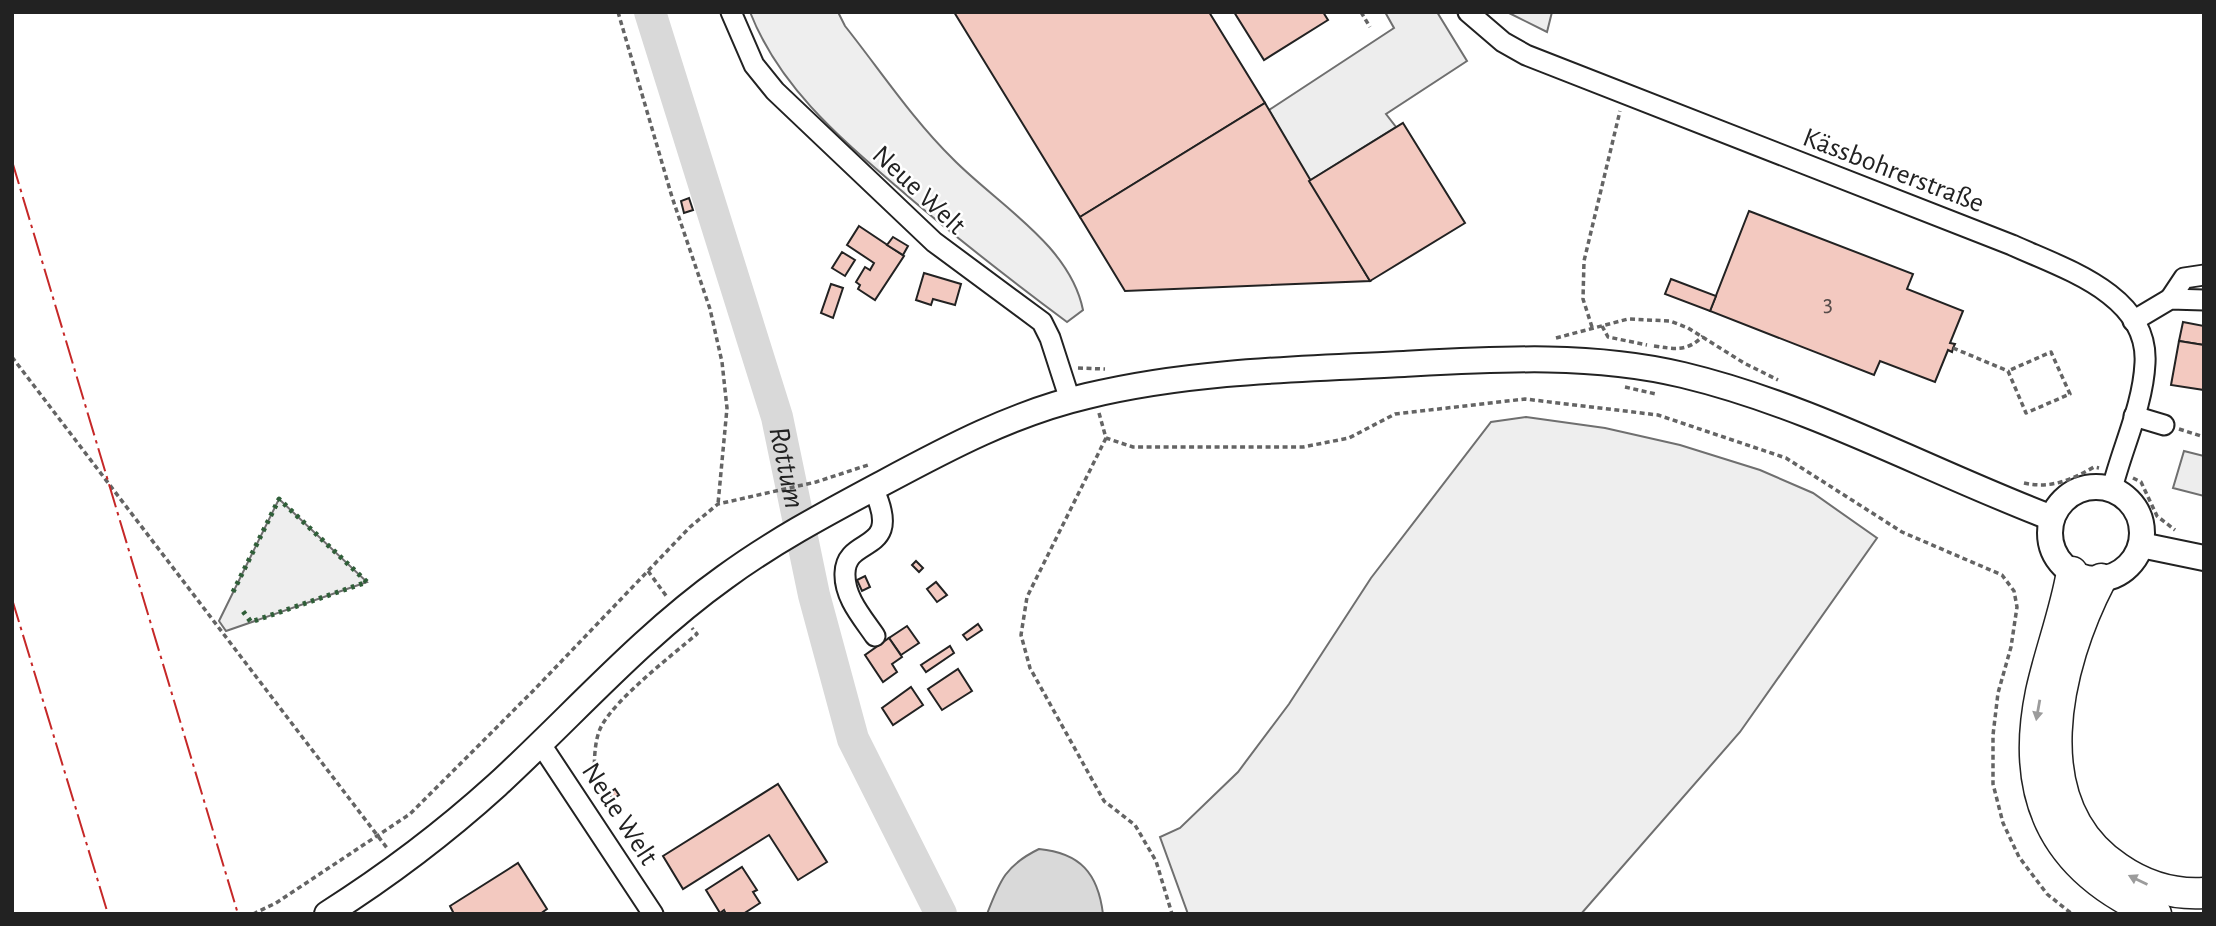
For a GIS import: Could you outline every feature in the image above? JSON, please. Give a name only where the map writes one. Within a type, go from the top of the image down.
[{"type":"highway","points":[[2072,572],[2036,719],[2033,754],[2036,783],[2044,811],[2058,841],[2074,860],[2120,896],[2156,914]]},
{"type":"highway","points":[[2101,579],[2085,609],[2061,696],[2056,749],[2062,796],[2074,823],[2109,862],[2157,888],[2204,893]]},
{"type":"main road","points":[[327,914],[426,845],[494,788],[679,611],[772,546],[834,509],[957,443],[1070,400],[1094,394],[1248,372],[1446,362],[1524,359],[1639,367],[1738,389],[1795,409],[2052,518]]},
{"type":"main road","points":[[2087,487],[2112,489],[2122,494],[2138,512],[2143,534],[2141,545],[2130,565],[2112,576],[2101,579],[2072,572],[2055,555],[2051,543],[2052,518],[2057,507],[2076,491],[2087,487]]},
{"type":"main road","points":[[2141,545],[2204,558]]},
{"type":"street","name":"Neue Welt","points":[[731,12],[754,65],[775,91],[934,242],[972,272],[1034,314],[1050,338],[1070,400]]},
{"type":"street","name":"Kässbohrerstraße","points":[[1468,12],[1503,43],[1526,55],[2025,251],[2105,290],[2133,321],[2146,363],[2134,416],[2112,489]]},
{"type":"street","points":[[2133,321],[2170,299],[2184,278],[2204,275]]},
{"type":"street","points":[[2170,299],[2204,300]]},
{"type":"street","points":[[2134,416],[2164,425]]},
{"type":"street","points":[[873,488],[884,511],[885,524],[879,534],[853,556],[845,574],[851,601],[874,636]]},
{"type":"street","name":"Neue Welt","points":[[540,743],[653,914]]},
{"type":"path","points":[[618,12],[672,197],[710,309],[722,362],[727,408],[718,504]]},
{"type":"path","points":[[1361,12],[1370,27]]},
{"type":"path","points":[[1592,327],[1583,299],[1584,261],[1625,95]]},
{"type":"path","points":[[1549,340],[1628,319],[1670,321],[1703,336],[1744,363],[1789,386]]},
{"type":"path","points":[[1602,325],[1608,337],[1680,350],[1692,347],[1703,336]]},
{"type":"path","points":[[1953,348],[2008,371],[2026,413],[2070,394],[2051,352],[2008,371]]},
{"type":"path","points":[[12,357],[378,836]]},
{"type":"path","points":[[1063,375],[1078,368],[1111,370]]},
{"type":"path","points":[[1094,394],[1106,438],[1027,597],[1021,635],[1030,668],[1104,801],[1135,825],[1156,862],[1172,914]]},
{"type":"path","points":[[1106,438],[1133,447],[1303,447],[1349,438],[1395,414],[1525,399],[1658,415],[1786,458],[1902,532],[2002,576],[2014,591],[2017,607],[1998,693],[1993,735],[1993,784],[2003,823],[2019,857],[2047,894],[2073,914]]},
{"type":"path","points":[[2164,425],[2204,437]]},
{"type":"path","points":[[253,914],[276,902],[410,814],[690,527],[718,504],[816,482],[875,463]]},
{"type":"path","points":[[2016,481],[2042,487],[2064,482],[2094,467]]},
{"type":"path","points":[[2141,482],[2157,516],[2176,530]]},
{"type":"path","points":[[580,800],[594,790],[597,742],[602,726],[638,686],[697,634],[648,571]]},
{"type":"shaded area","points":[[750,12],[838,12],[845,26],[938,144],[1048,246],[1063,265],[1083,310],[1067,322],[959,239],[853,148],[812,108],[794,86],[762,39]]},
{"type":"shaded area","points":[[1385,12],[1437,12],[1467,61],[1386,114],[1396,127],[1309,181],[1269,110],[1394,28]]},
{"type":"shaded area","points":[[1507,12],[1552,12],[1547,32]]},
{"type":"shaded area","points":[[1526,417],[1605,428],[1680,445],[1760,470],[1813,493],[1877,538],[1740,732],[1581,914],[1188,914],[1160,837],[1180,828],[1238,772],[1289,704],[1371,578],[1491,422]]},
{"type":"shaded area","points":[[2184,451],[2204,456],[2204,496],[2173,488]]},
{"type":"shaded area","points":[[279,499],[367,582],[226,631],[219,621]]},
{"type":"shaded area","points":[[1039,849],[1066,855],[1084,868],[1097,887],[1103,914],[987,914],[996,892],[1011,868]]},
{"type":"building","points":[[954,12],[1209,12],[1265,103],[1080,217]]},
{"type":"building","points":[[1234,12],[1323,12],[1328,20],[1264,60]]},
{"type":"building","points":[[1265,103],[1370,281],[1125,291],[1080,217]]},
{"type":"building","points":[[1403,123],[1465,223],[1370,281],[1309,181]]},
{"type":"building","points":[[689,198],[693,210],[684,213],[681,201]]},
{"type":"building","points":[[1749,211],[1913,274],[1907,289],[1963,311],[1950,343],[1955,344],[1952,352],[1948,350],[1935,382],[1880,361],[1874,375],[1710,311]]},
{"type":"building","points":[[859,226],[904,256],[875,300],[858,289],[860,285],[856,282],[865,267],[870,270],[874,263],[847,245]]},
{"type":"building","points":[[893,237],[908,246],[903,255],[887,245]]},
{"type":"building","points":[[842,252],[855,260],[845,276],[832,268]]},
{"type":"building","points":[[924,273],[961,284],[955,305],[933,299],[931,305],[916,300]]},
{"type":"building","points":[[1671,279],[1716,296],[1710,311],[1665,294]]},
{"type":"building","points":[[831,284],[843,288],[833,318],[821,313]]},
{"type":"building","points":[[2183,322],[2204,326],[2204,345],[2179,341]]},
{"type":"building","points":[[2179,341],[2204,345],[2204,390],[2171,385]]},
{"type":"building","points":[[916,561],[923,568],[919,572],[912,565]]},
{"type":"building","points":[[865,576],[870,587],[862,591],[857,580]]},
{"type":"building","points":[[936,582],[947,595],[937,602],[927,589]]},
{"type":"building","points":[[978,624],[982,630],[967,640],[963,635]]},
{"type":"building","points":[[907,626],[919,643],[901,655],[889,638]]},
{"type":"building","points":[[889,638],[902,657],[892,664],[897,672],[883,682],[865,655]]},
{"type":"building","points":[[950,646],[954,653],[926,672],[921,665]]},
{"type":"building","points":[[958,669],[972,691],[942,710],[928,689]]},
{"type":"building","points":[[911,687],[923,705],[893,725],[882,708]]},
{"type":"building","points":[[778,784],[827,862],[798,880],[769,835],[683,889],[663,856]]},
{"type":"building","points":[[615,789],[619,795],[613,799],[609,793]]},
{"type":"building","points":[[518,863],[547,909],[540,914],[454,914],[450,906]]},
{"type":"building","points":[[742,867],[757,890],[753,892],[760,903],[743,914],[726,914],[724,910],[720,913],[706,890]]},
{"type":"waterway","name":"Rottum","points":[[650,12],[777,417],[814,595],[853,739],[941,914]]},
{"type":"hedge","points":[[233,592],[279,499],[367,582],[251,622],[242,610]]},
{"type":"power","points":[[12,161],[238,914]]},
{"type":"power","points":[[12,599],[108,914]]}]
